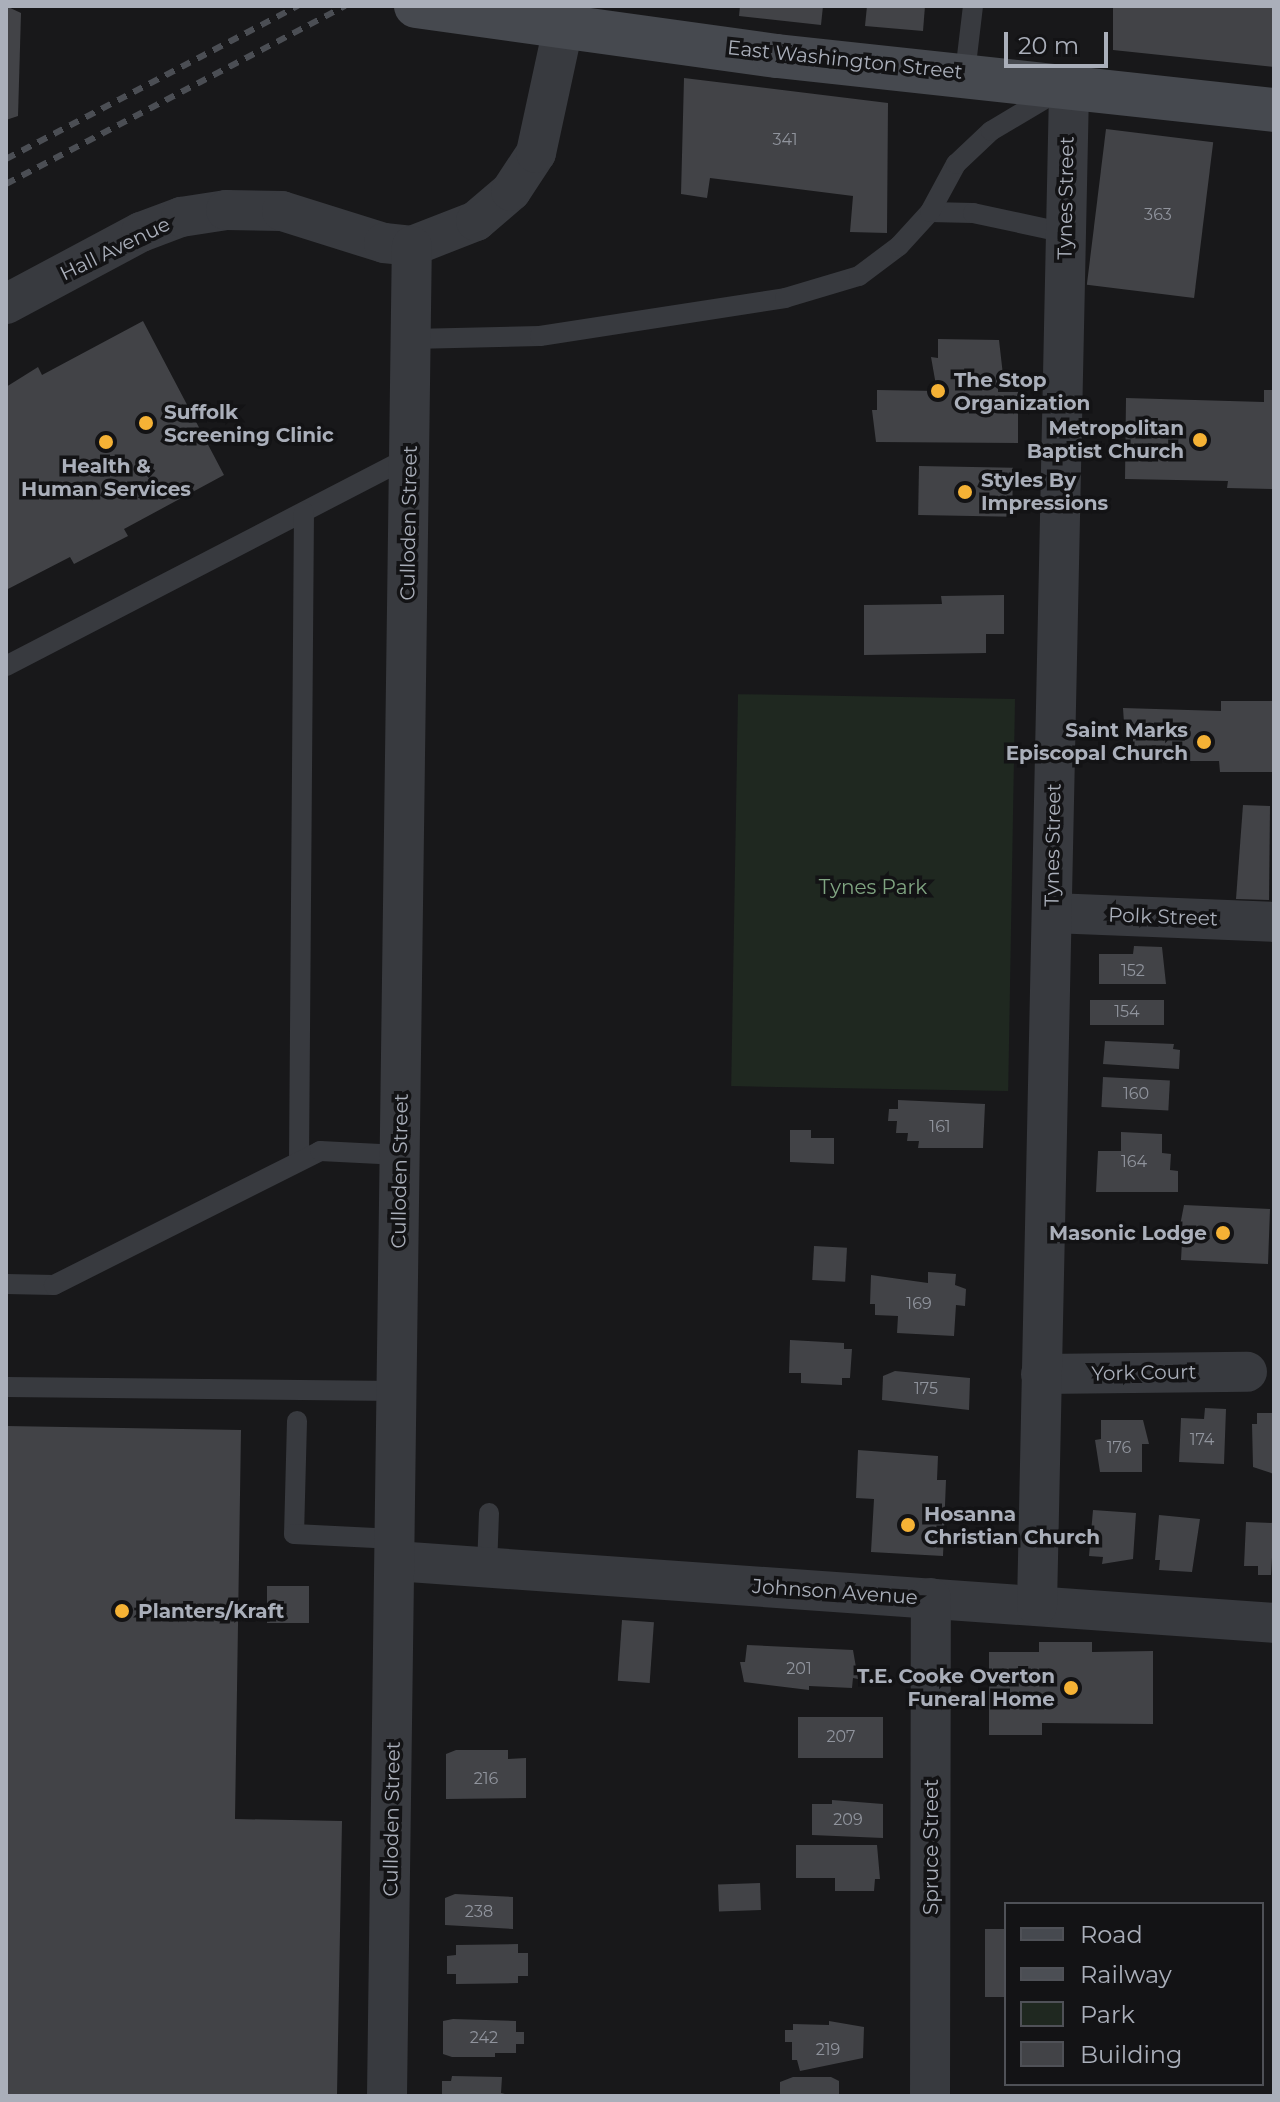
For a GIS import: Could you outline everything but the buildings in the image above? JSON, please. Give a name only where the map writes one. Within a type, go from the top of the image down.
[{"type":"main road","name":"East Washington Street","points":[[416,6],[564,24],[777,56],[965,73],[1274,110]]},
{"type":"street","points":[[412,246],[476,221],[511,191],[536,153],[564,24]]},
{"type":"street","name":"Tynes Street","points":[[1037,1606],[1069,85]]},
{"type":"street","name":"Hall Avenue","points":[[6,304],[141,232],[181,217],[226,210],[282,211],[384,243],[412,246]]},
{"type":"street","name":"Culloden Street","points":[[387,2096],[412,246]]},
{"type":"street","name":"Polk Street","points":[[1052,913],[1274,922]]},
{"type":"street","name":"York Court","points":[[1041,1374],[1247,1372]]},
{"type":"street","name":"Johnson Avenue","points":[[395,1550],[487,1568],[1274,1623]]},
{"type":"street","name":"Spruce Street","points":[[930,2096],[931,1598]]},
{"type":"lane","points":[[965,73],[973,6]]},
{"type":"lane","points":[[411,339],[540,336],[785,298],[859,276],[899,246],[930,212],[956,164],[991,131],[1069,85]]},
{"type":"lane","points":[[930,212],[973,213],[1066,233]]},
{"type":"lane","points":[[6,666],[409,457]]},
{"type":"lane","points":[[299,1161],[304,512]]},
{"type":"lane","points":[[6,1284],[54,1285],[320,1151],[400,1155]]},
{"type":"lane","points":[[6,1387],[397,1391]]},
{"type":"lane","points":[[297,1421],[294,1534],[395,1550]]},
{"type":"lane","points":[[487,1568],[489,1513]]},
{"type":"green space","name":"Tynes Park","points":[[738,694],[1015,699],[1008,1091],[731,1086]]},
{"type":"railway","points":[[6,159],[298,6]]},
{"type":"railway","points":[[6,184],[345,6]]},
{"type":"place","name":"The Stop Organization","points":[[938,391]]},
{"type":"place","name":"Suffolk Screening Clinic","points":[[146,423]]},
{"type":"place","name":"Metropolitan Baptist Church","points":[[1200,440]]},
{"type":"place","name":"Health & Human Services","points":[[106,442]]},
{"type":"place","name":"Styles By Impressions","points":[[965,492]]},
{"type":"place","name":"Saint Marks Episcopal Church","points":[[1204,742]]},
{"type":"place","name":"Masonic Lodge","points":[[1223,1233]]},
{"type":"place","name":"Hosanna Christian Church","points":[[908,1525]]},
{"type":"place","name":"Planters/Kraft","points":[[122,1611]]},
{"type":"place","name":"T.E. Cooke Overton Funeral Home","points":[[1071,1688]]}]
